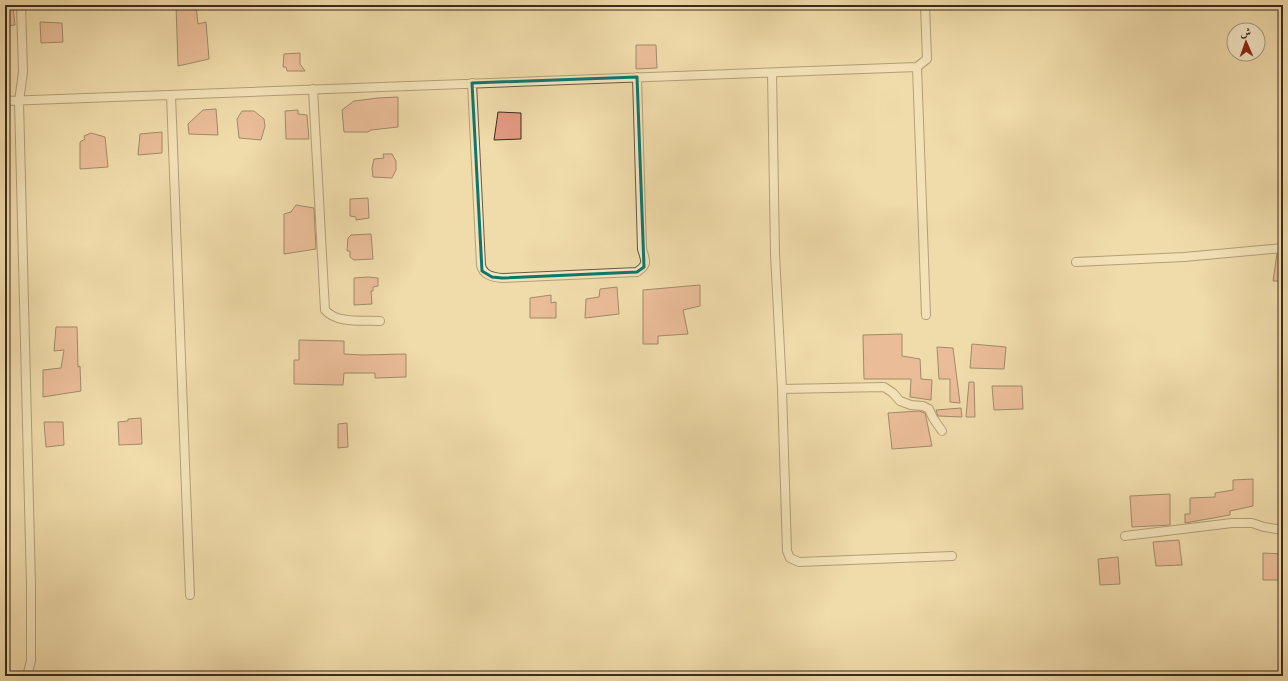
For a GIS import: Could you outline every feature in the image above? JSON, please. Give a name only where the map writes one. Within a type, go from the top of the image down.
[{"type":"street","points":[[21,5],[23,72],[19,101],[31,585],[30,661],[26,676]]},
{"type":"street","points":[[5,101],[917,67],[927,58],[925,5]]},
{"type":"street","points":[[917,67],[926,315]]},
{"type":"street","points":[[772,72],[775,254],[782,389],[787,551],[790,558],[800,562],[952,556]]},
{"type":"street","points":[[472,83],[481,266],[482,271],[487,275],[502,278],[637,272],[644,267],[646,262],[642,249],[637,77]]},
{"type":"street","points":[[313,89],[325,310],[330,316],[339,319],[380,321]]},
{"type":"street","points":[[171,96],[190,595]]},
{"type":"street","points":[[1076,262],[1184,257],[1283,248]]},
{"type":"street","points":[[782,389],[884,387],[893,393],[900,401],[911,405],[923,406],[929,409],[942,431]]},
{"type":"street","points":[[1125,536],[1232,523],[1252,523],[1271,529],[1283,530]]},
{"type":"highlighted area","points":[[637,77],[644,267],[637,272],[502,278],[492,277],[482,271],[472,83]]},
{"type":"building","points":[[176,5],[196,5],[198,24],[206,22],[209,59],[178,66]]},
{"type":"building","points":[[13,7],[15,25],[5,26],[5,8]]},
{"type":"building","points":[[40,22],[62,23],[63,42],[41,43]]},
{"type":"building","points":[[636,45],[656,45],[657,68],[636,69]]},
{"type":"building","points":[[300,53],[300,64],[305,71],[287,71],[286,67],[283,67],[284,54]]},
{"type":"building","points":[[398,97],[398,127],[371,130],[368,132],[344,132],[342,110],[354,101]]},
{"type":"building","points":[[216,109],[218,135],[189,134],[188,124],[203,110]]},
{"type":"building","points":[[298,110],[298,114],[307,115],[309,139],[286,139],[285,111]]},
{"type":"building","points":[[242,111],[254,111],[264,119],[265,126],[261,140],[239,138],[237,119]]},
{"type":"building","points":[[498,112],[521,113],[521,139],[494,140]]},
{"type":"building","points":[[162,132],[162,153],[138,155],[140,134]]},
{"type":"building","points":[[91,133],[105,137],[108,167],[80,169],[80,142],[85,139],[84,136]]},
{"type":"building","points":[[383,154],[392,154],[396,161],[396,170],[392,178],[373,177],[372,168],[374,159],[384,158]]},
{"type":"building","points":[[368,198],[369,218],[356,220],[356,217],[350,216],[350,199]]},
{"type":"building","points":[[296,205],[314,208],[316,249],[284,254],[284,214],[291,212]]},
{"type":"building","points":[[371,234],[373,259],[354,260],[350,257],[350,251],[347,251],[348,238],[351,235]]},
{"type":"building","points":[[1277,254],[1283,254],[1283,281],[1273,281]]},
{"type":"building","points":[[354,278],[378,278],[378,286],[373,287],[373,291],[371,291],[372,304],[354,305]]},
{"type":"building","points":[[700,285],[700,306],[683,310],[688,334],[658,336],[658,344],[643,344],[643,290]]},
{"type":"building","points":[[617,287],[619,314],[585,318],[586,299],[599,297],[600,289]]},
{"type":"building","points":[[551,295],[551,303],[556,302],[556,318],[530,318],[530,298]]},
{"type":"building","points":[[56,327],[77,327],[78,367],[80,366],[81,391],[43,397],[43,370],[61,368],[64,350],[54,351]]},
{"type":"building","points":[[902,334],[902,356],[920,359],[921,379],[932,380],[931,400],[910,397],[911,379],[864,379],[863,335]]},
{"type":"building","points":[[299,340],[344,341],[344,354],[406,354],[406,377],[375,378],[375,373],[344,373],[343,385],[294,384],[294,360],[299,360]]},
{"type":"building","points":[[972,344],[1006,347],[1004,369],[970,368]]},
{"type":"building","points":[[937,347],[953,348],[960,403],[950,402],[950,379],[939,379]]},
{"type":"building","points":[[969,382],[974,382],[975,417],[966,417]]},
{"type":"building","points":[[992,386],[1022,386],[1023,409],[994,410]]},
{"type":"building","points":[[961,408],[962,417],[938,416],[936,410]]},
{"type":"building","points":[[919,411],[925,413],[932,446],[892,449],[888,413]]},
{"type":"building","points":[[141,418],[142,444],[119,445],[118,422],[128,421],[128,419]]},
{"type":"building","points":[[44,422],[63,422],[64,445],[46,447]]},
{"type":"building","points":[[347,423],[348,447],[338,448],[338,424]]},
{"type":"building","points":[[1253,479],[1253,506],[1230,511],[1230,515],[1185,523],[1185,514],[1190,514],[1190,498],[1215,497],[1215,493],[1233,490],[1233,480]]},
{"type":"building","points":[[1170,494],[1170,525],[1132,527],[1130,496]]},
{"type":"building","points":[[1179,540],[1182,565],[1156,566],[1153,542]]},
{"type":"building","points":[[1263,553],[1283,554],[1283,580],[1263,580]]},
{"type":"building","points":[[1118,557],[1120,584],[1100,585],[1098,559]]}]
